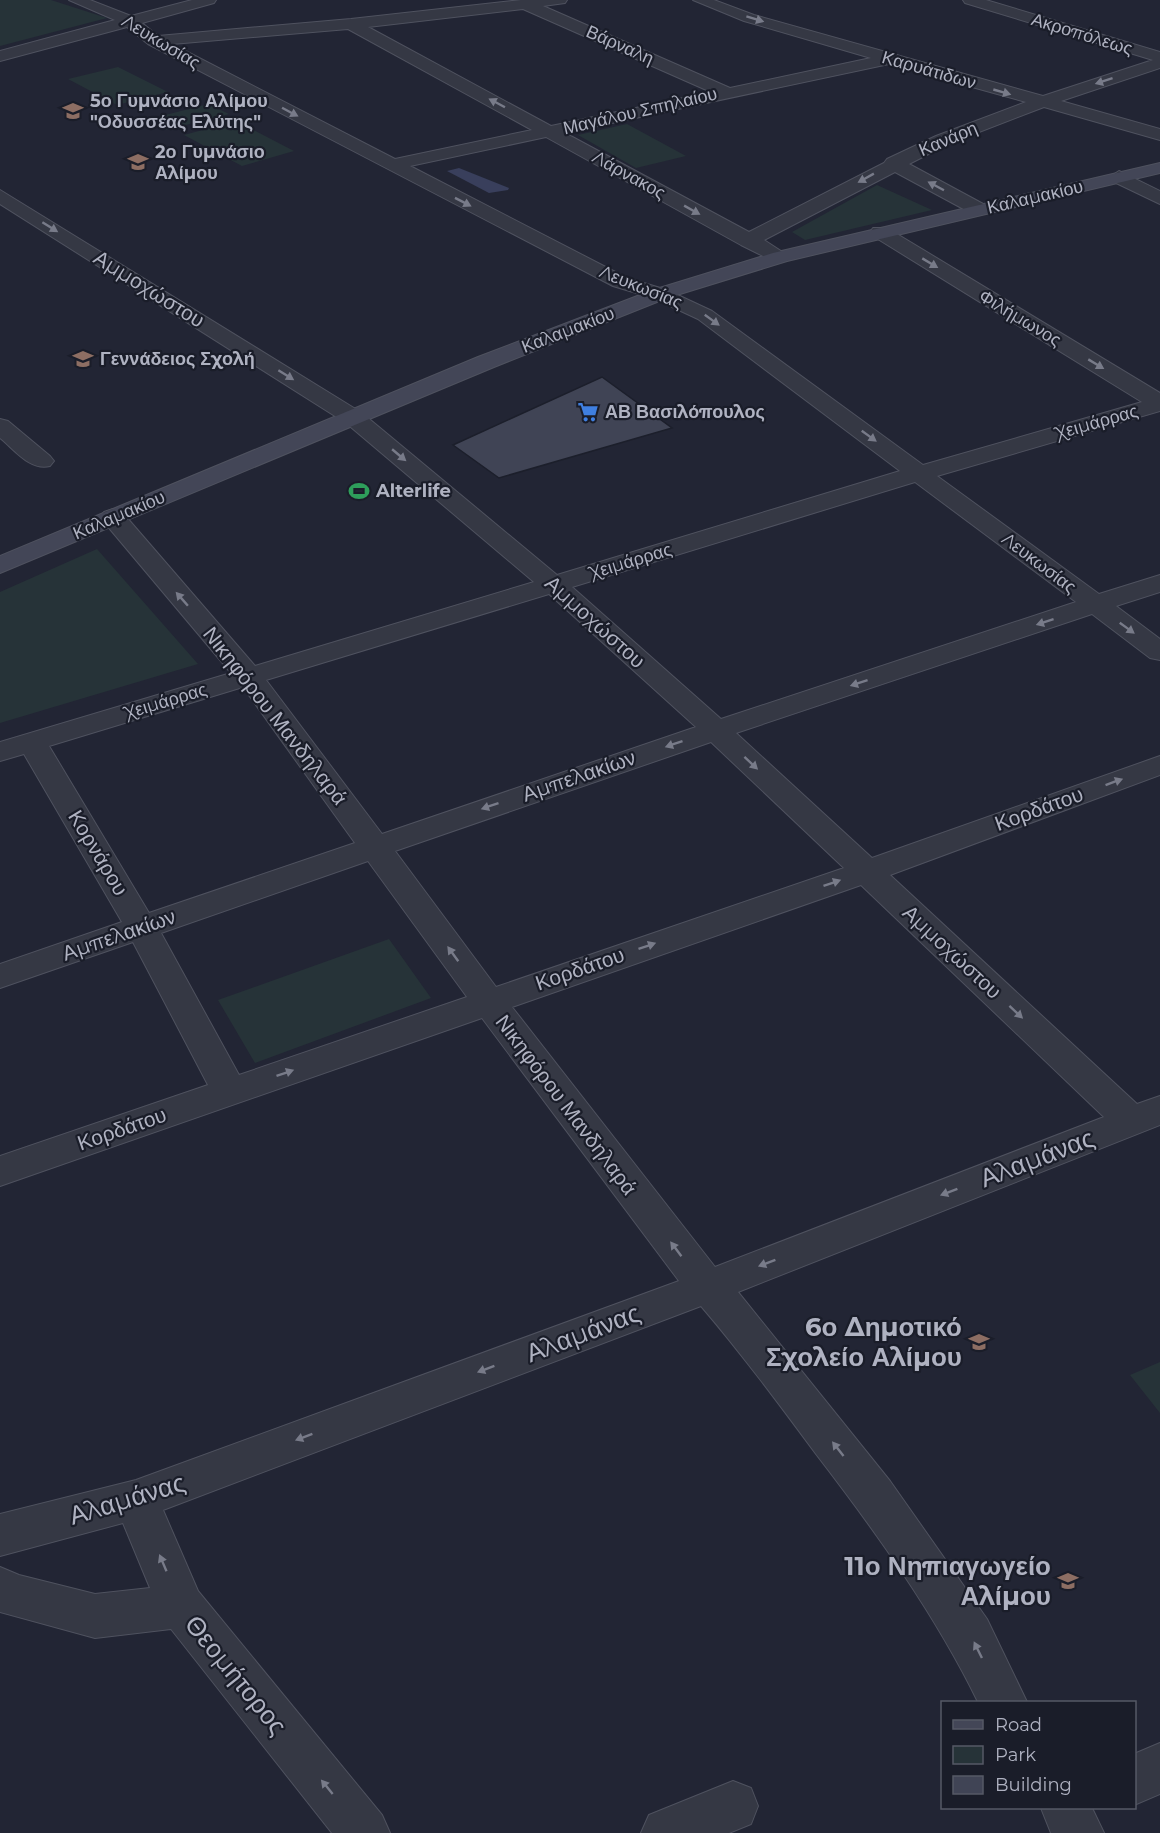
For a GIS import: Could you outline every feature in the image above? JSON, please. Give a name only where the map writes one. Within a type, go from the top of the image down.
[{"type":"main road","name":"Καλαμακίου","points":[[0,565],[486,362],[660,294],[780,257],[1160,168]]},
{"type":"street","name":"Λευκωσίας","points":[[76,0],[130,21],[154,41],[620,282],[660,294],[705,315],[1160,652]]},
{"type":"street","points":[[0,56],[209,0]]},
{"type":"street","points":[[154,41],[351,24],[519,2],[560,0]]},
{"type":"street","name":"Καρυάτιδων","points":[[700,0],[749,18],[1039,103],[1160,135]]},
{"type":"street","name":"Ακροπόλεως","points":[[970,0],[1160,57]]},
{"type":"street","name":"Βάρναλη","points":[[519,2],[726,92]]},
{"type":"street","name":"Λάρνακος","points":[[351,24],[780,257]]},
{"type":"street","name":"Μαγάλου Σπηλαίου","points":[[391,165],[889,59]]},
{"type":"street","name":"Κανάρη","points":[[748,241],[893,163],[942,140],[1039,103],[1160,63]]},
{"type":"street","points":[[893,163],[978,209]]},
{"type":"street","points":[[1119,177],[1160,198]]},
{"type":"street","name":"Αμμοχώστου","points":[[0,196],[354,418],[554,585],[716,730],[866,872],[1146,1116]]},
{"type":"street","points":[[0,221],[27,213]]},
{"type":"street","name":"Φιλήμωνος","points":[[880,232],[1160,404]]},
{"type":"street","name":"Χειμάρρας","points":[[0,752],[920,473],[1160,404]]},
{"type":"street","points":[[0,426],[42,461]]},
{"type":"street","name":"Νικηφόρου Μανδηλαρά","points":[[113,518],[248,675],[488,1001],[707,1287],[748,1332],[874,1495],[970,1635],[1003,1701]]},
{"type":"street","name":"Αμπελακίων","points":[[0,976],[716,730],[1160,584]]},
{"type":"street","name":"Κορνάρου","points":[[32,742],[142,928],[230,1092]]},
{"type":"street","name":"Κορδάτου","points":[[0,1171],[866,872],[1160,765]]},
{"type":"street","name":"Αλαμάνας","points":[[0,1535],[136,1500],[707,1287],[1146,1116]]},
{"type":"street","name":"Θεομήτορος","points":[[136,1500],[181,1606],[364,1833]]},
{"type":"street","points":[[0,1589],[12,1595],[95,1616],[181,1606]]},
{"type":"street","points":[[1136,1779],[1160,1768]]},
{"type":"street","points":[[667,1833],[733,1806]]},
{"type":"green space","points":[[0,0],[51,0],[107,18],[0,46]]},
{"type":"green space","points":[[118,67],[168,92],[117,105],[68,79]]},
{"type":"green space","points":[[208,104],[229,114],[166,130],[146,120]]},
{"type":"green space","points":[[236,121],[294,151],[242,166],[184,135]]},
{"type":"green space","points":[[627,124],[686,156],[636,168],[578,135]]},
{"type":"green space","points":[[877,185],[932,210],[805,240],[792,232]]},
{"type":"green space","points":[[97,549],[198,664],[0,723],[0,592]]},
{"type":"green space","points":[[389,939],[431,998],[255,1063],[218,1000]]},
{"type":"green space","points":[[1160,1362],[1160,1413],[1130,1375]]},
{"type":"water","points":[[459,168],[509,188],[489,193],[447,171]]},
{"type":"building","name":"ΑΒ Βασιλόπουλος","points":[[602,377],[672,428],[499,478],[453,445]]},
{"type":"place","name":"5ο Γυμνάσιο Αλίμου \"Οδυσσέας Ελύτης\"","points":[[73,111]]},
{"type":"place","name":"2ο Γυμνάσιο Αλίμου","points":[[138,162]]},
{"type":"place","name":"Γεννάδειος Σχολή","points":[[83,359]]},
{"type":"place","name":"ΑΒ Βασιλόπουλος","points":[[588,412]]},
{"type":"place","name":"Alterlife","points":[[359,491]]},
{"type":"place","name":"6ο Δημοτικό Σχολείο Αλίμου","points":[[979,1342]]},
{"type":"place","name":"11ο Νηπιαγωγείο Αλίμου","points":[[1068,1581]]}]
